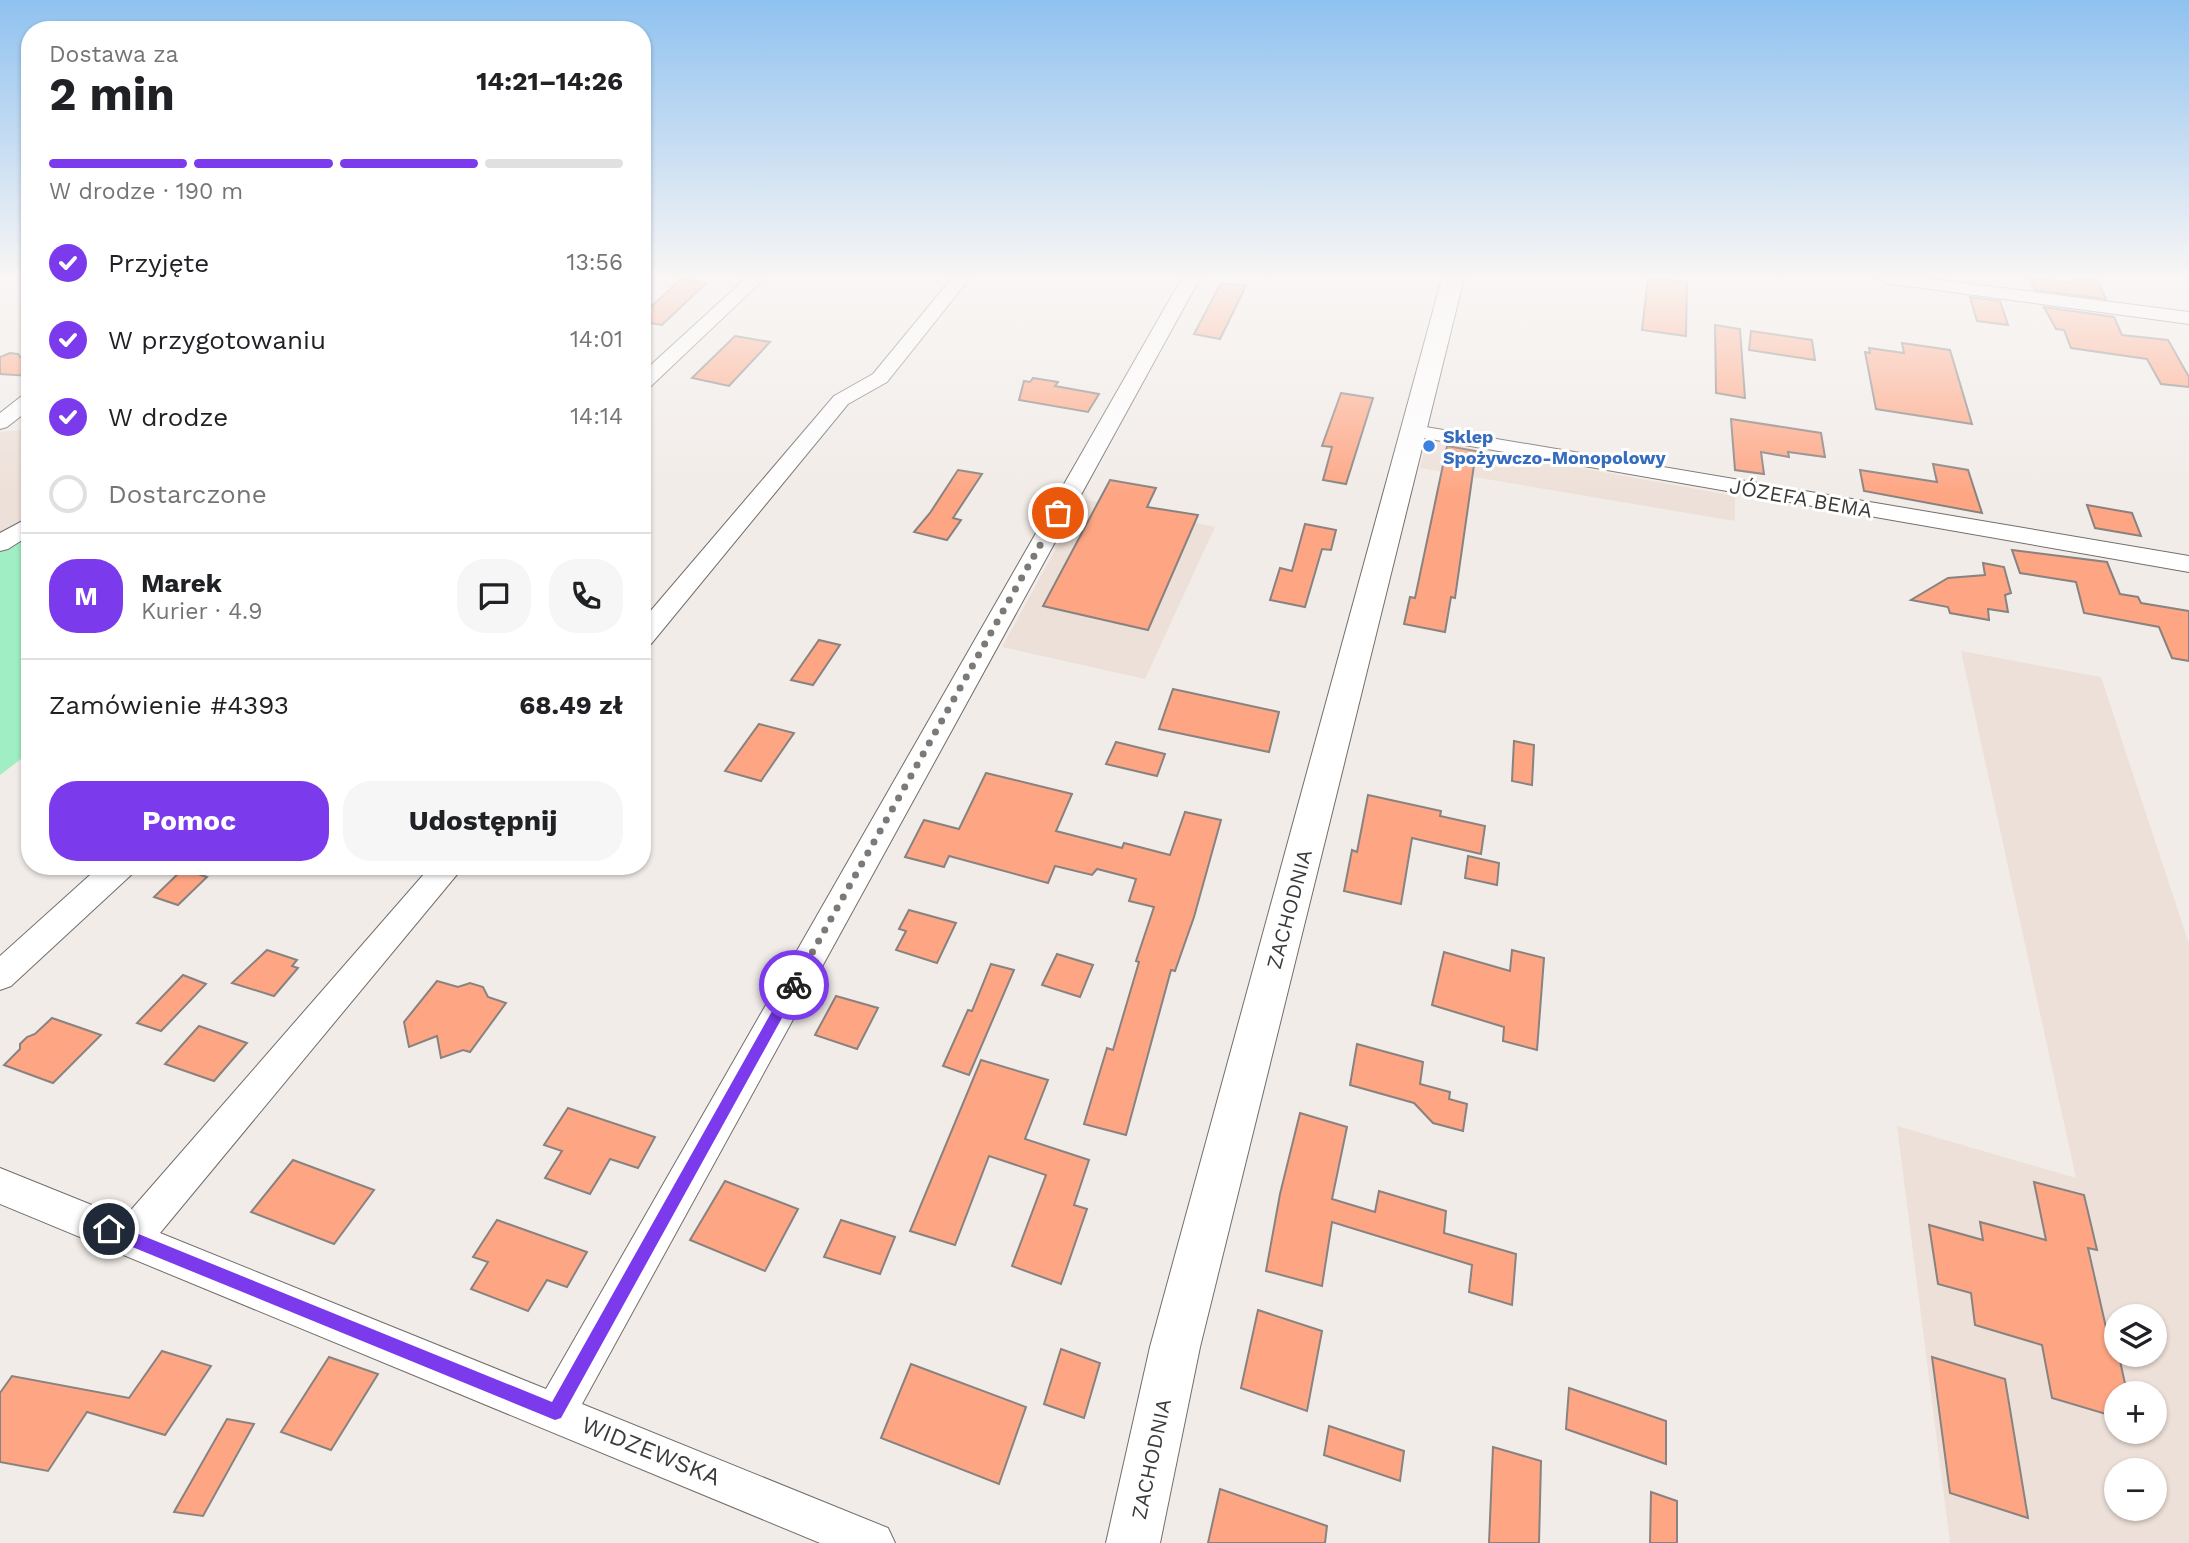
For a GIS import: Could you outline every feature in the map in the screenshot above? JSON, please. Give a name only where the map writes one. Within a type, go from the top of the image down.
[{"type":"street","points":[[651,376],[679,350]]},
{"type":"street","points":[[651,627],[841,400],[850,392],[873,384],[903,350]]},
{"type":"street","points":[[555,1412],[1151,350]]},
{"type":"street","name":"ZACHODNIA","points":[[1133,1543],[1178,1333],[1435,350]]},
{"type":"street","points":[[0,424],[21,407]]},
{"type":"street","points":[[0,424],[21,422]]},
{"type":"street","name":"JÓZEFA BEMA","points":[[1414,431],[2189,564]]},
{"type":"street","points":[[0,544],[21,530]]},
{"type":"street","points":[[0,976],[110,875]]},
{"type":"street","points":[[131,1238],[441,875]]},
{"type":"street","name":"WIDZEWSKA","points":[[0,1186],[873,1543]]},
{"type":"shaded area","points":[[21,430],[21,521],[0,535],[0,432]]},
{"type":"shaded area","points":[[1427,440],[1735,496],[1735,521],[1420,468]]},
{"type":"shaded area","points":[[1083,499],[1215,527],[1145,679],[1002,647]]},
{"type":"shaded area","points":[[1961,651],[2101,677],[2189,944],[2189,1543],[1950,1543],[1897,1126],[2076,1178]]},
{"type":"green space","points":[[21,535],[21,759],[0,775],[0,549]]},
{"type":"building","points":[[721,350],[763,350],[729,386],[692,378]]},
{"type":"building","points":[[1715,350],[1742,350],[1745,398],[1716,393]]},
{"type":"building","points":[[1749,350],[1814,350],[1815,360]]},
{"type":"building","points":[[1883,350],[1904,353],[1903,350],[1950,350],[1972,424],[1876,409],[1865,352]]},
{"type":"building","points":[[2085,350],[2174,350],[2189,377],[2189,387],[2161,384],[2147,359]]},
{"type":"building","points":[[10,353],[18,354],[21,358],[21,375],[0,374],[0,357]]},
{"type":"building","points":[[1033,378],[1058,382],[1055,386],[1099,394],[1088,412],[1019,400],[1024,381],[1030,382]]},
{"type":"building","points":[[1341,393],[1373,398],[1346,484],[1323,480],[1332,447],[1322,446]]},
{"type":"building","points":[[1731,419],[1821,433],[1825,457],[1788,452],[1789,457],[1761,452],[1764,474],[1735,470]]},
{"type":"building","points":[[1447,446],[1476,451],[1455,598],[1451,597],[1445,632],[1404,624],[1410,597],[1415,598]]},
{"type":"building","points":[[1933,464],[1968,470],[1982,513],[1864,491],[1860,470],[1937,482]]},
{"type":"building","points":[[958,470],[982,474],[953,518],[961,520],[947,540],[914,532],[930,513]]},
{"type":"building","points":[[1110,480],[1156,488],[1147,507],[1198,515],[1148,630],[1043,606]]},
{"type":"building","points":[[2087,505],[2132,513],[2141,536],[2095,528]]},
{"type":"building","points":[[1305,524],[1336,530],[1331,550],[1322,549],[1305,607],[1270,600],[1280,568],[1292,571]]},
{"type":"building","points":[[2012,550],[2107,562],[2120,594],[2138,597],[2141,603],[2189,611],[2189,661],[2172,658],[2159,627],[2084,613],[2076,582],[2020,573]]},
{"type":"building","points":[[1983,563],[2004,567],[2011,593],[2005,595],[2008,612],[1988,609],[1989,620],[1950,613],[1948,607],[1911,600],[1948,578],[1985,575]]},
{"type":"building","points":[[819,640],[840,645],[813,685],[791,680]]},
{"type":"building","points":[[1173,689],[1279,712],[1269,752],[1159,729]]},
{"type":"building","points":[[759,724],[794,733],[761,781],[725,771]]},
{"type":"building","points":[[1514,741],[1534,745],[1532,785],[1512,781]]},
{"type":"building","points":[[1116,742],[1165,754],[1157,776],[1106,764]]},
{"type":"building","points":[[986,773],[1072,794],[1056,831],[1122,848],[1124,843],[1170,855],[1185,812],[1221,820],[1194,917],[1175,971],[1171,970],[1126,1135],[1084,1124],[1107,1048],[1113,1050],[1139,962],[1136,961],[1154,907],[1129,901],[1136,879],[1097,869],[1092,875],[1055,866],[1048,883],[949,856],[944,867],[905,857],[924,820],[959,829]]},
{"type":"building","points":[[1368,795],[1441,811],[1440,816],[1485,826],[1481,854],[1412,838],[1401,904],[1344,891],[1352,850],[1357,852]]},
{"type":"building","points":[[1468,856],[1499,863],[1497,885],[1465,878]]},
{"type":"building","points":[[177,875],[207,877],[178,905],[154,897]]},
{"type":"building","points":[[909,910],[956,923],[937,963],[896,950],[906,931],[899,929]]},
{"type":"building","points":[[267,950],[297,960],[292,966],[298,968],[274,996],[232,983]]},
{"type":"building","points":[[1512,950],[1544,958],[1537,1050],[1503,1041],[1504,1027],[1432,1005],[1444,952],[1510,971]]},
{"type":"building","points":[[1057,954],[1093,965],[1080,997],[1042,985]]},
{"type":"building","points":[[991,964],[1014,970],[969,1075],[943,1066],[968,1010],[972,1011]]},
{"type":"building","points":[[183,975],[206,984],[161,1031],[137,1023]]},
{"type":"building","points":[[437,981],[458,987],[470,983],[483,987],[488,997],[506,1003],[470,1052],[463,1050],[441,1058],[437,1036],[409,1047],[404,1022]]},
{"type":"building","points":[[836,996],[878,1008],[857,1049],[815,1035]]},
{"type":"building","points":[[52,1018],[101,1035],[53,1083],[4,1065],[20,1049],[20,1044],[27,1037],[35,1034]]},
{"type":"building","points":[[199,1026],[247,1043],[214,1081],[165,1064]]},
{"type":"building","points":[[1357,1044],[1423,1062],[1420,1084],[1450,1092],[1449,1099],[1467,1104],[1463,1131],[1433,1123],[1414,1103],[1350,1085]]},
{"type":"building","points":[[981,1060],[1048,1080],[1025,1139],[1089,1160],[1074,1205],[1087,1209],[1061,1284],[1012,1266],[1046,1175],[989,1156],[955,1245],[910,1231]]},
{"type":"building","points":[[568,1108],[655,1137],[638,1168],[610,1159],[590,1194],[545,1178],[562,1151],[544,1145]]},
{"type":"building","points":[[1300,1113],[1347,1127],[1332,1199],[1375,1212],[1379,1191],[1446,1211],[1444,1233],[1516,1254],[1512,1305],[1469,1292],[1472,1265],[1332,1222],[1322,1286],[1266,1271],[1280,1194]]},
{"type":"building","points":[[293,1160],[374,1190],[334,1244],[251,1212]]},
{"type":"building","points":[[725,1181],[798,1209],[765,1271],[690,1240]]},
{"type":"building","points":[[2034,1182],[2084,1195],[2097,1250],[2088,1248],[2104,1319],[2104,1367],[2121,1367],[2124,1381],[2104,1381],[2104,1413],[2052,1398],[2042,1345],[1975,1325],[1971,1293],[1938,1284],[1929,1225],[1983,1240],[1980,1222],[2046,1240]]},
{"type":"building","points":[[497,1220],[587,1252],[567,1287],[547,1280],[528,1311],[471,1289],[488,1262],[473,1257]]},
{"type":"building","points":[[841,1220],[895,1237],[880,1274],[824,1257]]},
{"type":"building","points":[[1258,1310],[1322,1331],[1307,1411],[1241,1388]]},
{"type":"building","points":[[1061,1349],[1100,1363],[1084,1418],[1044,1404]]},
{"type":"building","points":[[162,1351],[211,1366],[165,1435],[87,1412],[48,1471],[0,1462],[0,1393],[12,1376],[129,1398]]},
{"type":"building","points":[[329,1357],[378,1374],[331,1450],[281,1432]]},
{"type":"building","points":[[1932,1357],[2005,1379],[2028,1518],[1950,1493]]},
{"type":"building","points":[[911,1364],[1026,1407],[999,1484],[881,1438]]},
{"type":"building","points":[[1569,1388],[1666,1421],[1666,1464],[1566,1429]]},
{"type":"building","points":[[227,1419],[254,1424],[203,1516],[174,1512]]},
{"type":"building","points":[[1329,1426],[1404,1451],[1400,1481],[1324,1455]]},
{"type":"building","points":[[1493,1447],[1541,1461],[1539,1543],[1489,1543]]},
{"type":"building","points":[[1220,1489],[1327,1526],[1325,1543],[1208,1543]]},
{"type":"building","points":[[1651,1492],[1677,1501],[1677,1543],[1650,1543]]},
{"type":"way so far","points":[[794,985],[1058,513]]},
{"type":"place","name":"Sklep Spożywczo-Monopolowy","points":[[1429,446]]},
{"type":"route","points":[[109,1229],[555,1412],[794,985]]}]
